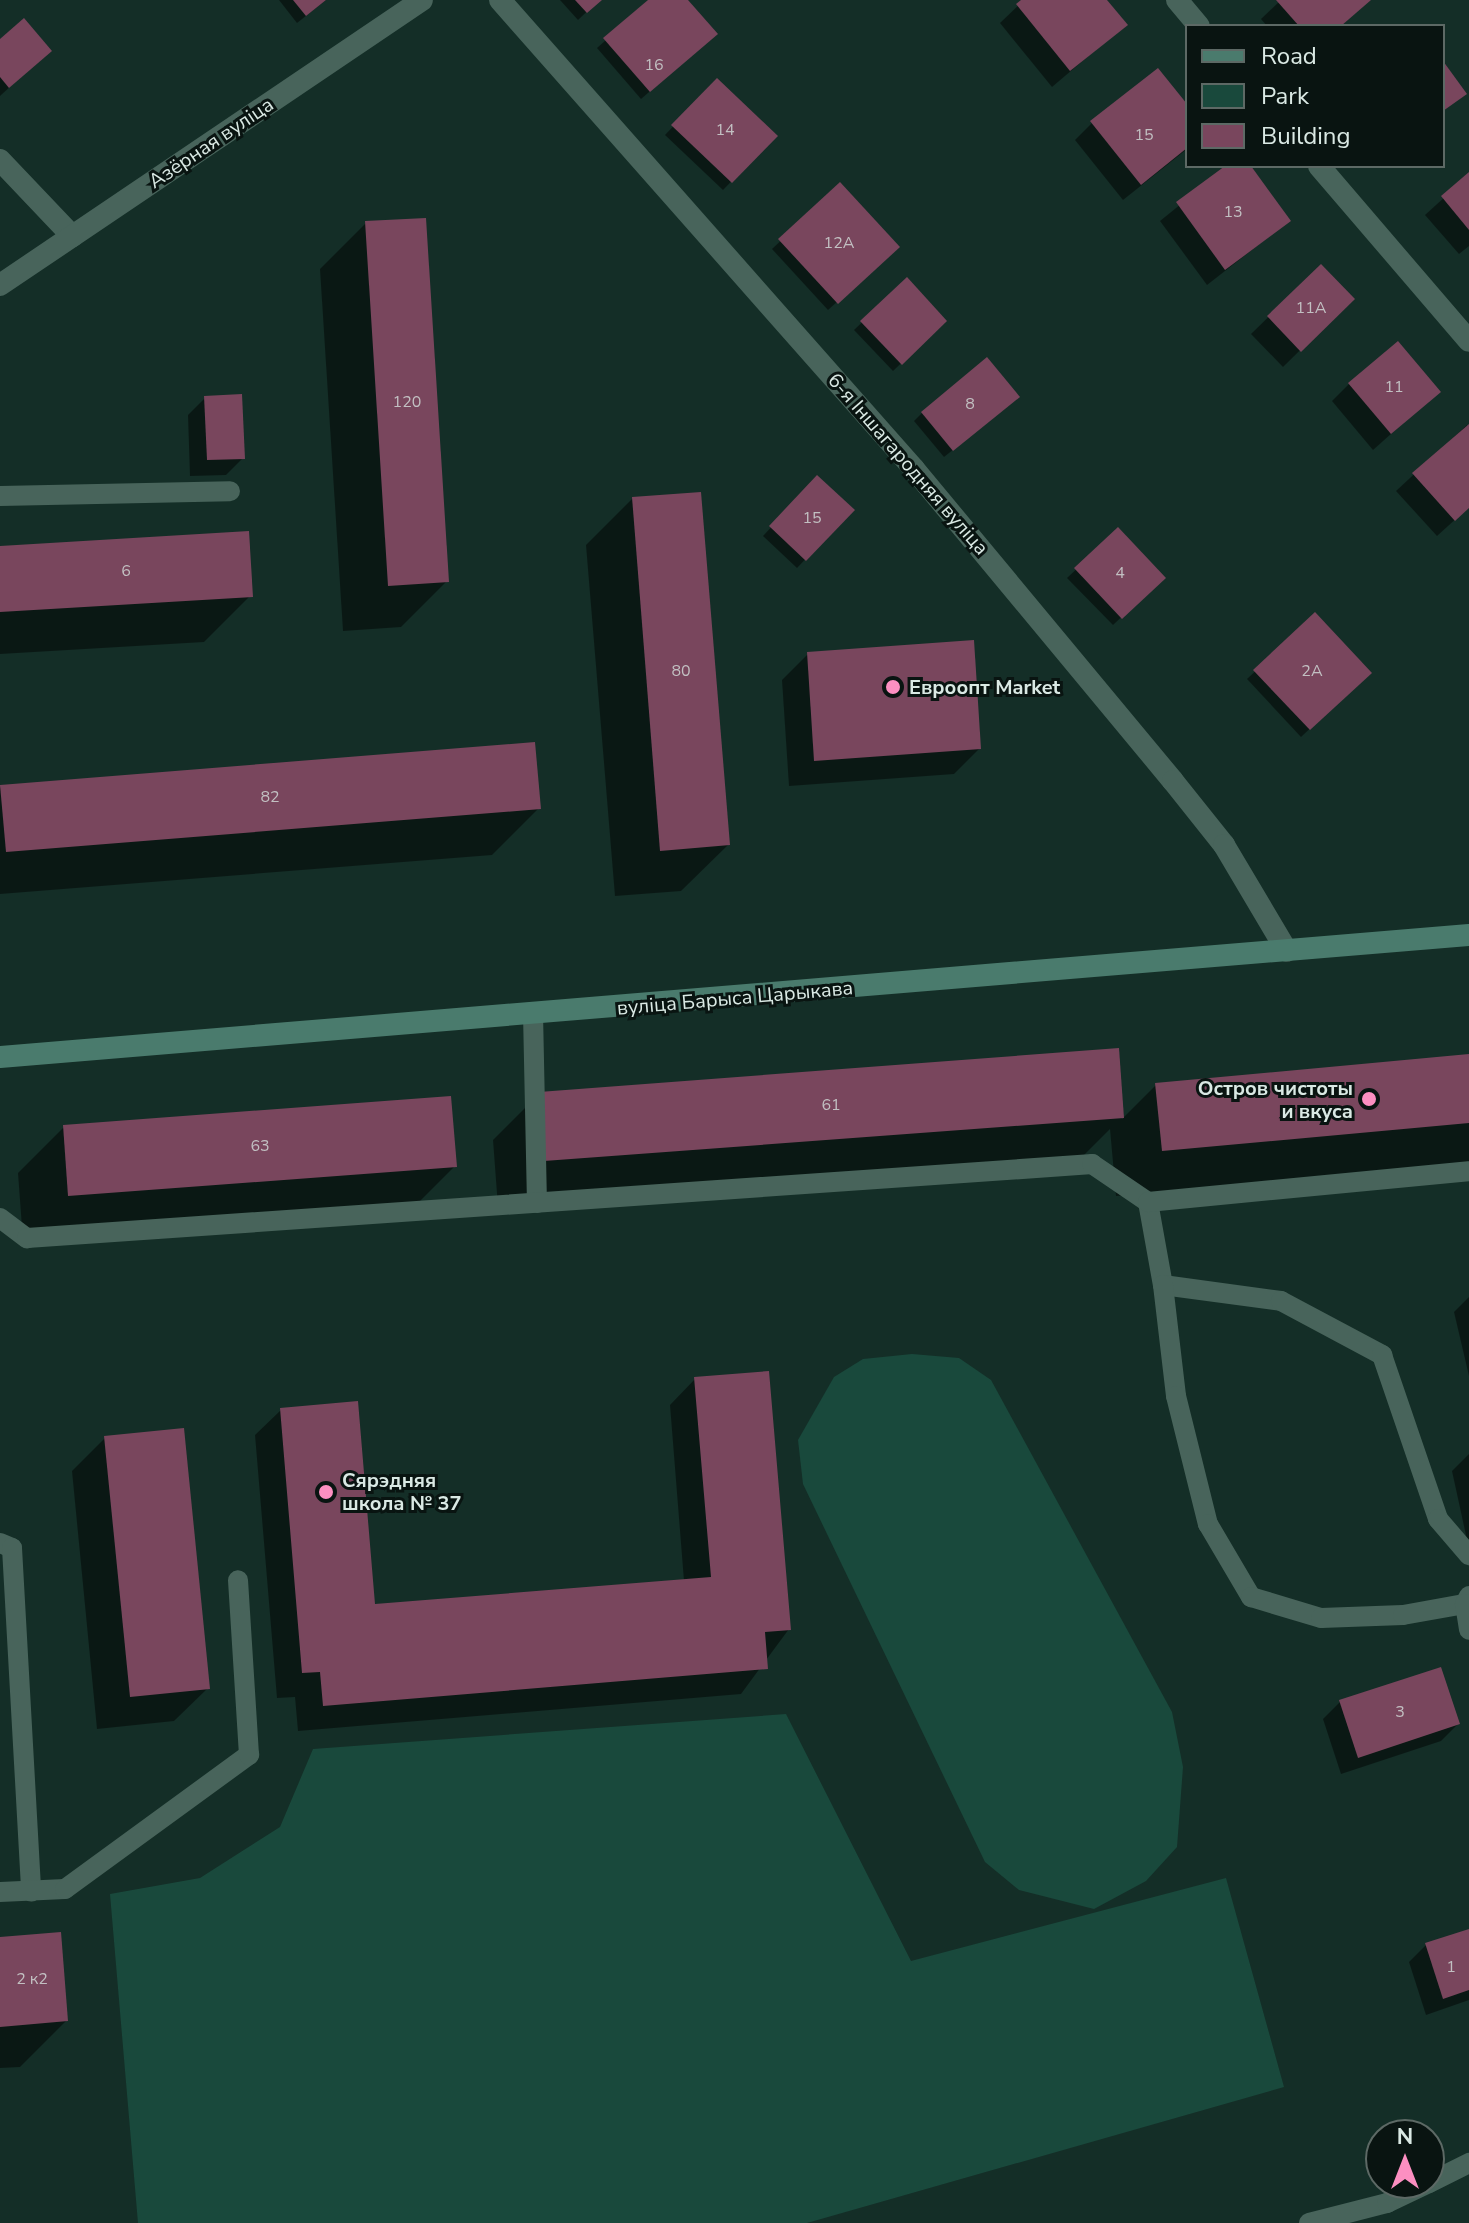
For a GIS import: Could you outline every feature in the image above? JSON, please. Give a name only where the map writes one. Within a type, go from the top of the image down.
[{"type":"main road","name":"вуліца Барыса Царыкава","points":[[0,1057],[1469,935]]},
{"type":"street","name":"Азёрная вуліца","points":[[0,285],[422,0]]},
{"type":"street","name":"6-я Іншагародняя вуліца","points":[[500,0],[914,469],[1153,757],[1224,845],[1287,951]]},
{"type":"street","points":[[1177,0],[1197,24]]},
{"type":"street","points":[[0,160],[72,236]]},
{"type":"street","points":[[1321,168],[1469,341]]},
{"type":"lane","points":[[0,496],[230,491]]},
{"type":"lane","points":[[533,1013],[537,1203]]},
{"type":"lane","points":[[0,1218],[27,1238],[1092,1164],[1148,1202],[1469,1171]]},
{"type":"lane","points":[[1148,1202],[1163,1285],[1176,1396],[1208,1524],[1251,1597],[1321,1618],[1467,1600],[1469,1630]]},
{"type":"lane","points":[[1163,1285],[1281,1301],[1382,1355],[1438,1519],[1469,1555]]},
{"type":"lane","points":[[0,1543],[12,1548],[31,1891]]},
{"type":"lane","points":[[0,1892],[65,1889],[249,1755],[238,1580]]},
{"type":"lane","points":[[1445,2175],[1469,2163]]},
{"type":"lane","points":[[1309,2223],[1395,2199]]},
{"type":"green space","points":[[912,1354],[959,1358],[991,1380],[1172,1712],[1183,1767],[1177,1847],[1146,1881],[1094,1909],[1019,1890],[985,1862],[803,1484],[798,1440],[834,1377],[863,1359]]},
{"type":"green space","points":[[786,1714],[911,1961],[1226,1878],[1284,2087],[807,2223],[138,2223],[110,1894],[200,1878],[280,1827],[313,1749]]},
{"type":"building","points":[[293,0],[326,0],[306,16]]},
{"type":"building","points":[[575,0],[602,0],[587,13]]},
{"type":"building","points":[[648,0],[688,0],[718,34],[650,92],[603,38]]},
{"type":"building","points":[[1021,0],[1107,0],[1128,25],[1070,71],[1016,4]]},
{"type":"building","points":[[1276,0],[1371,0],[1343,24],[1297,24]]},
{"type":"building","points":[[24,18],[52,51],[9,88],[0,77],[0,39]]},
{"type":"building","points":[[1445,64],[1467,94],[1445,110]]},
{"type":"building","points":[[1158,68],[1185,102],[1185,150],[1141,185],[1090,121]]},
{"type":"building","points":[[717,78],[778,136],[732,183],[671,125]]},
{"type":"building","points":[[1222,168],[1252,168],[1291,221],[1225,270],[1176,202]]},
{"type":"building","points":[[1469,172],[1469,230],[1441,196]]},
{"type":"building","points":[[840,182],[900,247],[838,304],[778,239]]},
{"type":"building","points":[[426,218],[449,582],[388,586],[365,221]]},
{"type":"building","points":[[1321,264],[1355,299],[1301,352],[1267,316]]},
{"type":"building","points":[[907,277],[947,321],[902,365],[860,321]]},
{"type":"building","points":[[1398,341],[1441,392],[1391,434],[1348,383]]},
{"type":"building","points":[[987,357],[1020,397],[953,451],[921,412]]},
{"type":"building","points":[[242,394],[245,459],[207,460],[204,396]]},
{"type":"building","points":[[1469,424],[1469,508],[1455,521],[1412,473]]},
{"type":"building","points":[[817,475],[855,510],[806,561],[769,526]]},
{"type":"building","points":[[701,492],[730,845],[660,851],[632,497]]},
{"type":"building","points":[[1118,527],[1166,578],[1122,619],[1074,568]]},
{"type":"building","points":[[249,531],[253,597],[0,612],[0,546]]},
{"type":"building","points":[[1315,612],[1372,673],[1310,730],[1253,670]]},
{"type":"building","name":"Евроопт Market","points":[[974,640],[981,749],[814,761],[807,652]]},
{"type":"building","points":[[535,742],[541,809],[6,852],[0,785]]},
{"type":"building","points":[[1119,1048],[1124,1118],[544,1161],[539,1092]]},
{"type":"building","points":[[1469,1054],[1469,1123],[1162,1151],[1155,1083]]},
{"type":"building","points":[[451,1096],[457,1167],[68,1196],[63,1125]]},
{"type":"building","name":"Сярэдняя школа № 37","points":[[769,1371],[791,1630],[765,1632],[768,1669],[323,1706],[320,1672],[302,1673],[280,1408],[358,1401],[375,1604],[711,1577],[694,1377]]},
{"type":"building","points":[[184,1428],[210,1689],[130,1697],[104,1436]]},
{"type":"building","points":[[1441,1667],[1460,1724],[1358,1758],[1339,1700]]},
{"type":"building","points":[[1469,1929],[1469,1990],[1443,1999],[1425,1943]]},
{"type":"building","points":[[61,1932],[68,2021],[0,2027],[0,1937]]},
{"type":"place","name":"Евроопт Market","points":[[893,687]]},
{"type":"place","name":"Остров чистоты и вкуса","points":[[1369,1099]]},
{"type":"place","name":"Сярэдняя школа № 37","points":[[326,1492]]}]
